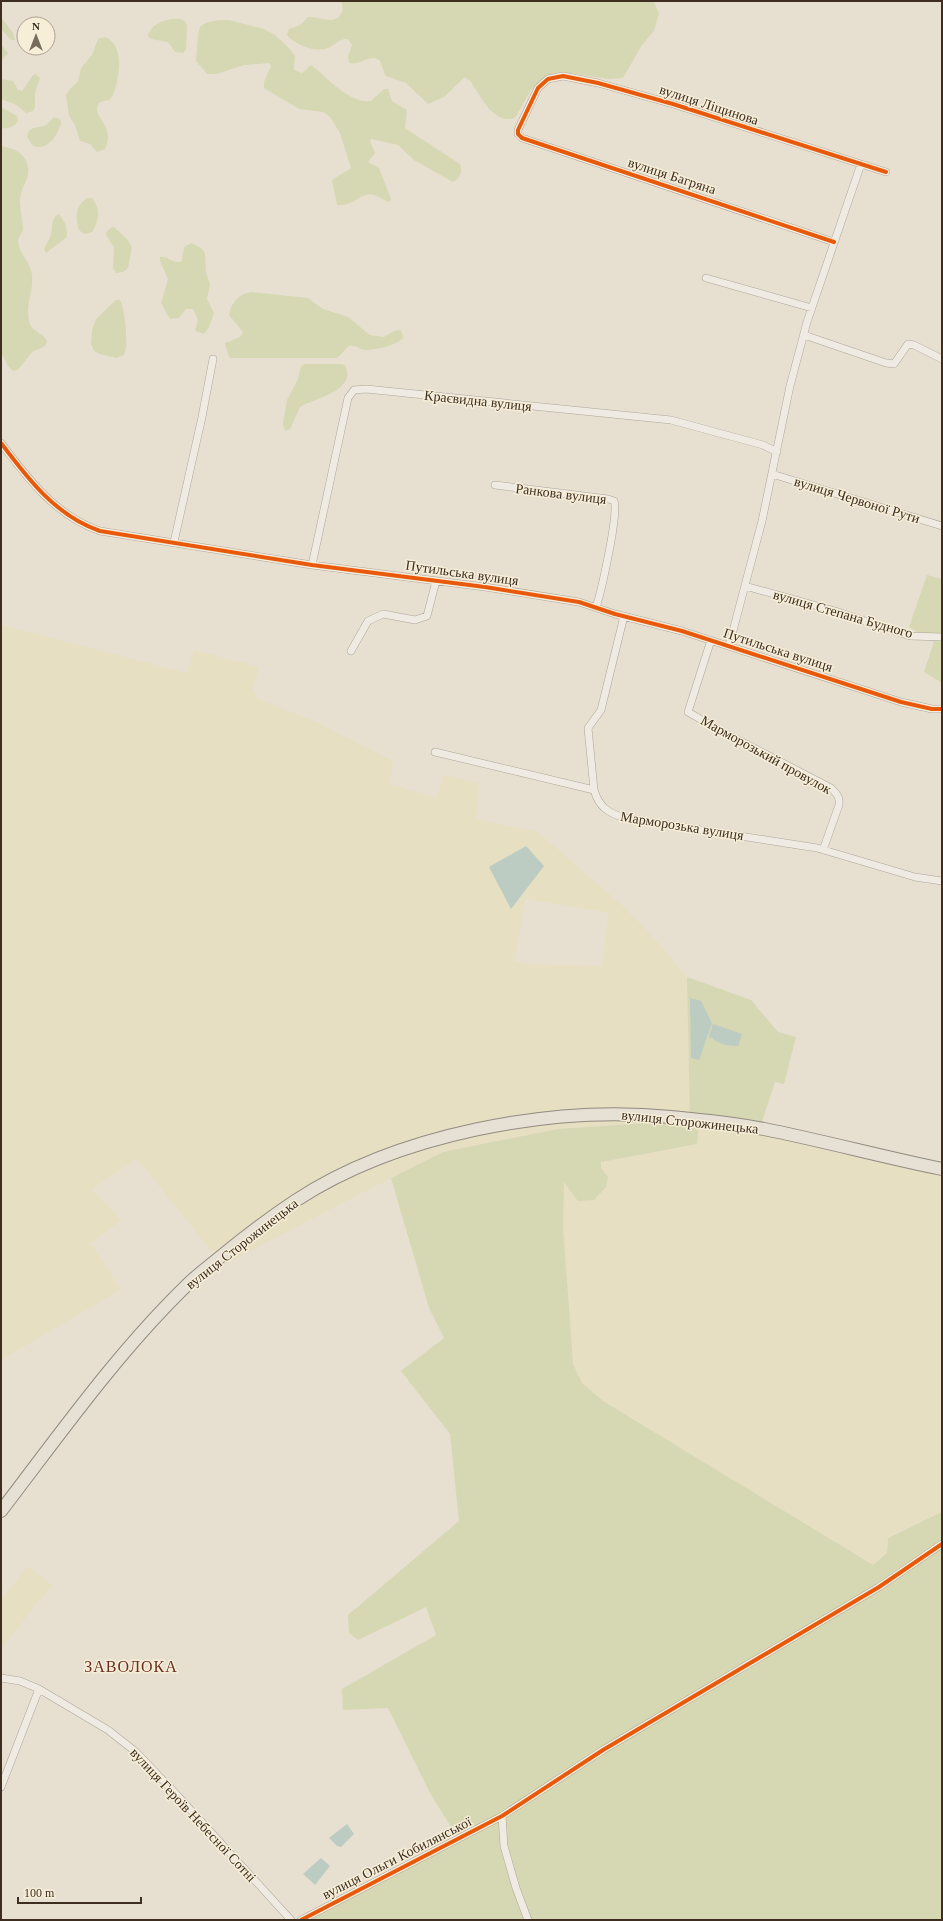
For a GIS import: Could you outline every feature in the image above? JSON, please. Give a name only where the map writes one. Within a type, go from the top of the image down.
[{"type":"main road","name":"вулиця Сторожинецька","points":[[1,1511],[67,1424],[129,1348],[188,1283],[242,1239],[297,1200],[348,1172],[393,1154],[461,1132],[527,1120],[597,1114],[677,1118],[762,1129],[942,1169]]},
{"type":"street","name":"вулиця Ліщинова","points":[[522,120],[538,88],[548,79],[563,76],[598,83],[673,104],[886,172]]},
{"type":"street","name":"вулиця Багряна","points":[[522,120],[517,132],[522,138],[834,242]]},
{"type":"street","points":[[729,646],[772,474],[790,386],[812,308],[861,164]]},
{"type":"street","points":[[706,278],[812,308]]},
{"type":"street","points":[[804,335],[886,363],[894,364],[908,344],[914,345],[942,359]]},
{"type":"street","points":[[174,542],[202,417],[213,359]]},
{"type":"street","name":"Краєвидна вулиця","points":[[312,565],[348,398],[354,390],[366,389],[671,420],[763,445],[777,452]]},
{"type":"street","name":"Путильська вулиця","points":[[1,443],[42,493],[54,505],[70,517],[100,530],[312,565],[564,599],[682,631],[901,702],[932,709],[942,709]]},
{"type":"street","name":"вулиця Червоної Рути","points":[[772,474],[942,526]]},
{"type":"street","name":"Ранкова вулиця","points":[[495,485],[608,499],[614,502],[615,515],[602,587],[596,607]]},
{"type":"street","points":[[350,651],[368,621],[383,614],[415,620],[427,616],[436,581]]},
{"type":"street","name":"вулиця Степана Будного","points":[[745,586],[835,612],[910,636],[942,637]]},
{"type":"street","points":[[435,752],[594,790],[588,728],[600,710],[624,616]]},
{"type":"street","name":"Марморозький провулок","points":[[711,640],[688,712],[721,731],[832,788],[837,793],[839,805],[823,850]]},
{"type":"street","name":"Марморозька вулиця","points":[[594,790],[597,799],[609,813],[625,818],[823,850],[916,877],[942,881]]},
{"type":"street","name":"вулиця Ольги Кобилянської","points":[[301,1920],[502,1816],[603,1750],[879,1588],[942,1544]]},
{"type":"street","name":"вулиця Героїв Небесної Сотні","points":[[1,1678],[20,1682],[39,1689],[108,1730],[136,1752],[178,1795],[291,1920]]},
{"type":"street","points":[[1,1786],[39,1689]]},
{"type":"street","points":[[502,1816],[504,1846],[516,1888],[528,1920]]},
{"type":"shaded area","points":[[1,625],[187,673],[194,650],[259,667],[253,689],[258,699],[314,721],[393,761],[390,784],[437,798],[443,775],[479,783],[477,819],[538,832],[624,907],[654,938],[687,977],[690,1120],[558,1129],[443,1152],[225,1264],[206,1245],[137,1159],[92,1189],[121,1220],[91,1244],[121,1290],[1,1360]],"holes":[[[525,899],[609,913],[601,966],[534,964],[515,961]]]},
{"type":"shaded area","points":[[526,846],[544,866],[511,909],[489,867]]},
{"type":"shaded area","points":[[690,998],[701,1001],[712,1023],[699,1060],[691,1058]]},
{"type":"shaded area","points":[[713,1024],[742,1034],[738,1046],[723,1044],[709,1037]]},
{"type":"shaded area","points":[[690,1120],[942,1165],[942,1512],[888,1537],[887,1553],[873,1565],[603,1401],[582,1383],[573,1364],[567,1306],[563,1226],[564,1182],[601,1168],[601,1162],[697,1144]]},
{"type":"shaded area","points":[[28,1566],[52,1585],[1,1649],[1,1599]]},
{"type":"shaded area","points":[[347,1824],[354,1834],[341,1847],[337,1846],[329,1838]]},
{"type":"shaded area","points":[[321,1858],[330,1866],[315,1885],[303,1874]]},
{"type":"green space","points":[[341,1],[653,1],[659,13],[654,31],[642,45],[623,78],[608,79],[563,72],[555,73],[540,82],[531,90],[515,118],[507,119],[500,117],[488,107],[470,81],[465,77],[444,97],[428,104],[406,83],[386,76],[380,61],[377,59],[370,58],[357,63],[349,63],[348,57],[352,45],[348,39],[340,41],[328,48],[311,49],[300,45],[287,35],[289,29],[300,25],[308,17],[326,20],[338,18],[342,10]]},
{"type":"green space","points":[[1,17],[13,33],[15,40],[11,40],[1,29]]},
{"type":"green space","points":[[172,19],[180,19],[185,21],[187,26],[186,50],[183,53],[175,52],[168,42],[151,39],[148,36],[149,32],[154,26]]},
{"type":"green space","points":[[218,20],[229,20],[264,29],[275,35],[295,56],[294,69],[296,71],[302,73],[311,65],[339,89],[355,98],[363,101],[371,101],[384,89],[388,89],[392,101],[407,110],[405,128],[460,164],[461,169],[459,177],[453,182],[414,160],[398,145],[371,139],[370,141],[375,153],[368,162],[379,168],[391,199],[389,202],[376,196],[369,195],[360,197],[348,204],[337,205],[332,180],[351,168],[340,133],[330,117],[323,112],[299,109],[264,88],[264,82],[271,66],[269,63],[244,65],[217,74],[207,74],[196,61],[200,27]]},
{"type":"green space","points":[[105,37],[112,41],[116,48],[119,64],[117,82],[112,97],[109,100],[100,102],[97,107],[99,117],[108,133],[108,140],[105,149],[97,152],[90,144],[80,141],[75,125],[69,116],[66,95],[78,81],[81,68],[92,55],[98,39]]},
{"type":"green space","points":[[1,44],[8,53],[3,59],[1,59]]},
{"type":"green space","points":[[36,74],[40,78],[35,93],[35,107],[33,111],[26,113],[15,104],[1,99],[1,79],[13,81],[18,90],[22,91],[33,75]]},
{"type":"green space","points":[[1,107],[17,116],[18,120],[14,126],[9,128],[1,128]]},
{"type":"green space","points":[[54,117],[60,119],[61,123],[57,133],[47,144],[38,147],[33,146],[27,137],[29,131],[33,128],[44,126]]},
{"type":"green space","points":[[1,146],[18,152],[27,162],[28,175],[20,197],[23,229],[18,243],[20,250],[30,266],[32,275],[28,318],[31,327],[47,341],[45,346],[32,352],[18,370],[13,371],[8,366],[1,352]]},
{"type":"green space","points":[[88,198],[92,198],[95,202],[98,215],[92,232],[84,234],[79,230],[77,212],[81,204]]},
{"type":"green space","points":[[59,214],[66,225],[67,237],[46,253],[44,249],[49,240],[53,220]]},
{"type":"green space","points":[[114,227],[127,239],[132,247],[128,268],[123,272],[116,273],[113,269],[114,248],[106,235],[107,231]]},
{"type":"green space","points":[[191,243],[201,248],[205,253],[206,273],[210,284],[207,299],[214,313],[209,327],[204,334],[195,331],[198,320],[193,309],[186,309],[179,318],[170,319],[161,303],[168,279],[160,261],[160,257],[165,257],[180,262],[182,260],[184,247]]},
{"type":"green space","points":[[252,292],[308,298],[323,309],[348,317],[370,335],[384,337],[394,331],[400,330],[403,338],[391,345],[374,349],[365,350],[350,346],[336,358],[231,358],[229,357],[225,343],[240,337],[243,332],[229,315],[230,310],[236,299]]},
{"type":"green space","points":[[116,300],[120,300],[122,305],[125,319],[126,344],[124,355],[116,358],[94,351],[91,344],[92,331],[96,319]]},
{"type":"green space","points":[[305,364],[345,365],[347,374],[345,381],[333,392],[300,407],[290,429],[285,431],[283,424],[287,400],[298,379],[301,366]]},
{"type":"green space","points":[[927,575],[942,579],[942,683],[924,672],[934,642],[909,627]]},
{"type":"green space","points":[[687,977],[751,1000],[778,1032],[796,1037],[784,1084],[775,1082],[760,1128],[690,1121],[698,1132],[697,1144],[601,1162],[601,1168],[608,1177],[606,1187],[594,1200],[578,1201],[564,1182],[563,1226],[573,1364],[582,1383],[603,1401],[873,1565],[887,1553],[888,1538],[942,1512],[942,1920],[310,1920],[458,1838],[431,1795],[388,1708],[343,1710],[342,1689],[436,1635],[426,1607],[358,1640],[349,1633],[348,1615],[459,1521],[450,1434],[401,1371],[444,1338],[429,1308],[391,1178],[443,1152],[558,1129],[690,1120]]},
{"type":"cycle path","points":[[834,242],[522,138],[518,134],[518,130],[538,88],[548,79],[563,76],[598,83],[673,104],[886,172]]},
{"type":"cycle path","points":[[1,443],[33,483],[56,506],[84,524],[100,531],[312,565],[485,587],[579,602],[615,614],[682,631],[901,702],[932,709],[942,709]]},
{"type":"cycle path","points":[[301,1920],[502,1816],[603,1750],[879,1587],[942,1544]]},
{"type":"district","name":"ЗАВОЛОКА","points":[[131,1666]]}]
